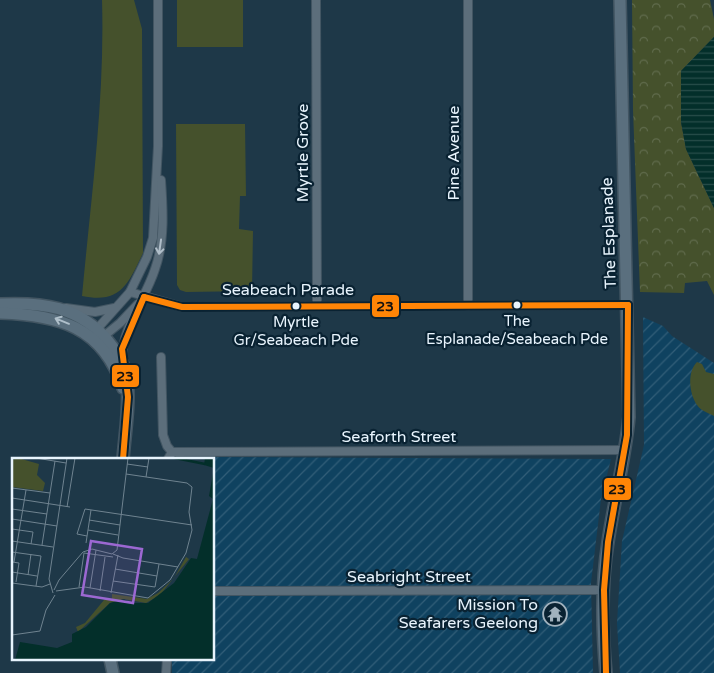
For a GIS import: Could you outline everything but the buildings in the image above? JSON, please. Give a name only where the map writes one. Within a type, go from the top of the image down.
[{"type":"street","points":[[92,340],[130,292],[147,257],[153,238],[158,146],[158,0]]},
{"type":"street","name":"Myrtle Grove","points":[[316,0],[317,306]]},
{"type":"street","name":"Pine Avenue","points":[[468,0],[468,306]]},
{"type":"street","name":"The Esplanade","points":[[606,673],[604,590],[608,542],[625,450],[629,399],[620,0]]},
{"type":"street","points":[[123,458],[127,412],[127,386],[122,363],[125,338],[158,262],[161,241],[162,208],[158,146]]},
{"type":"street","name":"Seabeach Parade","points":[[130,292],[182,307],[628,305]]},
{"type":"street","points":[[100,332],[120,323],[144,297]]},
{"type":"street","points":[[0,304],[52,306],[95,312],[108,310],[120,304]]},
{"type":"street","points":[[52,306],[72,312],[100,332],[122,363]]},
{"type":"street","points":[[0,312],[32,314],[53,318],[72,326],[92,340],[106,356],[116,372],[125,394],[127,412]]},
{"type":"street","points":[[161,357],[163,435],[167,446],[172,452],[169,458]]},
{"type":"street","name":"Seaforth Street","points":[[172,452],[625,450]]},
{"type":"street","name":"Seabright Street","points":[[215,591],[604,590]]},
{"type":"street","points":[[110,660],[113,673]]},
{"type":"street","points":[[166,660],[166,673]]},
{"type":"shaded area","points":[[714,37],[714,208],[686,149],[681,122],[681,71]]},
{"type":"shaded area","points":[[643,317],[663,326],[672,336],[714,363],[714,673],[620,673],[617,623],[622,541],[644,445]]},
{"type":"shaded area","points":[[176,457],[611,459],[601,499],[591,583],[593,673],[172,673],[172,660],[215,660],[215,458]]},
{"type":"green space","points":[[102,0],[134,0],[142,29],[143,253],[133,274],[122,289],[106,297],[95,298],[82,296],[99,111]]},
{"type":"green space","points":[[177,0],[243,0],[243,47],[177,47]]},
{"type":"green space","points":[[632,0],[710,0],[714,19],[714,37],[681,71],[681,122],[686,149],[714,208],[714,295],[707,281],[685,283],[684,293],[640,292],[633,110]]},
{"type":"green space","points":[[176,124],[245,124],[246,196],[240,196],[239,229],[253,231],[252,291],[186,292],[180,290],[177,285]]},
{"type":"green space","points":[[697,362],[702,364],[706,372],[714,374],[714,416],[698,407],[692,395],[690,377]]},
{"type":"transit line","name":"23","points":[[144,297],[182,307],[628,305]]},
{"type":"transit line","name":"23","points":[[123,458],[128,397],[122,349],[144,297]]},
{"type":"transit line","name":"23","points":[[606,673],[604,590],[608,542],[627,435],[628,305]]},
{"type":"place","name":"The Esplanade/Seabeach Pde","points":[[517,305]]},
{"type":"place","name":"Myrtle Gr/Seabeach Pde","points":[[296,306]]},
{"type":"place","name":"Mission To Seafarers Geelong","points":[[555,614]]}]
